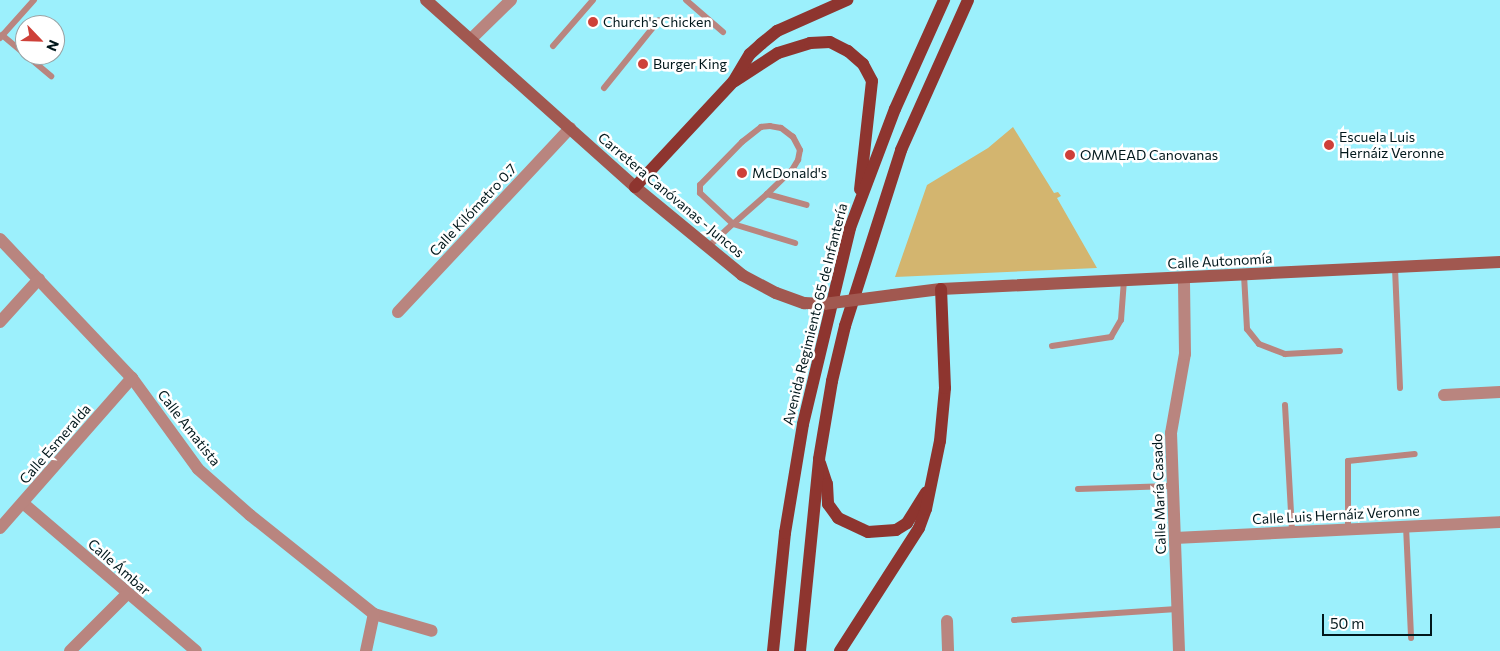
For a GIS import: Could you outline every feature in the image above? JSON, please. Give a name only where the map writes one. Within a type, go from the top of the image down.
[{"type":"main road","name":"Carretera Canóvanas - Juncos","points":[[426,0],[636,187],[742,275],[776,293],[804,303],[824,304],[940,289]]},
{"type":"main road","points":[[636,187],[733,82],[750,54],[777,31],[847,0]]},
{"type":"main road","name":"Avenida Regimiento 65 de Infantería","points":[[773,651],[785,533],[803,424],[850,228],[860,196],[944,0]]},
{"type":"main road","points":[[800,651],[819,459],[832,381],[872,238],[901,150],[968,0]]},
{"type":"main road","points":[[733,82],[778,53],[810,43],[830,42],[863,64],[872,81],[872,97],[860,172],[860,196]]},
{"type":"main road","name":"Calle Autonomía","points":[[940,289],[1500,262]]},
{"type":"main road","points":[[840,651],[919,528],[933,480],[945,388],[940,289]]},
{"type":"main road","points":[[819,459],[827,484],[828,504],[852,527],[868,532],[896,530],[907,523],[933,480]]},
{"type":"street","points":[[471,39],[511,0]]},
{"type":"street","name":"Calle Kilómetro 0.7","points":[[398,312],[570,128]]},
{"type":"street","name":"Calle Amatista","points":[[0,239],[132,378],[198,469],[250,515],[374,614],[432,631]]},
{"type":"street","name":"Calle María Casado","points":[[1179,651],[1171,486],[1171,433],[1185,354],[1184,278]]},
{"type":"street","points":[[0,322],[39,279]]},
{"type":"street","name":"Calle Esmeralda","points":[[0,528],[24,504],[132,378]]},
{"type":"street","points":[[1444,395],[1500,392]]},
{"type":"street","name":"Calle Ámbar","points":[[24,504],[196,651]]},
{"type":"street","name":"Calle Luis Hernáiz Veronne","points":[[1174,538],[1500,522]]},
{"type":"street","points":[[70,651],[127,594]]},
{"type":"street","points":[[366,651],[374,614]]},
{"type":"street","points":[[947,621],[948,651]]},
{"type":"lane","points":[[15,47],[1,36],[34,0]]},
{"type":"lane","points":[[554,46],[592,0]]},
{"type":"lane","points":[[686,0],[723,32]]},
{"type":"lane","points":[[604,88],[659,20]]},
{"type":"lane","points":[[38,65],[51,76]]},
{"type":"lane","points":[[708,247],[733,224],[767,194],[792,170],[800,150],[793,137],[782,128],[761,127],[742,142],[700,185],[700,193],[733,224],[795,243]]},
{"type":"lane","points":[[767,194],[807,205]]},
{"type":"lane","points":[[1395,268],[1400,388]]},
{"type":"lane","points":[[1244,274],[1247,329],[1259,344],[1285,354],[1340,351]]},
{"type":"lane","points":[[1052,346],[1111,337],[1121,320],[1124,280]]},
{"type":"lane","points":[[1285,405],[1292,532]]},
{"type":"lane","points":[[1348,530],[1348,461],[1415,454]]},
{"type":"lane","points":[[1078,489],[1171,486]]},
{"type":"lane","points":[[1406,526],[1411,638]]},
{"type":"lane","points":[[1014,620],[1177,609]]},
{"type":"shaded area","points":[[1013,127],[1054,193],[1058,192],[1061,196],[1057,198],[1097,268],[895,277],[927,185],[988,148]]},
{"type":"place","name":"Church's Chicken","points":[[593,22]]},
{"type":"place","name":"Burger King","points":[[643,64]]},
{"type":"place","name":"Escuela Luis Hernáiz Veronne","points":[[1329,145]]},
{"type":"place","name":"OMMEAD Canovanas","points":[[1070,155]]},
{"type":"place","name":"McDonald's","points":[[742,173]]}]
